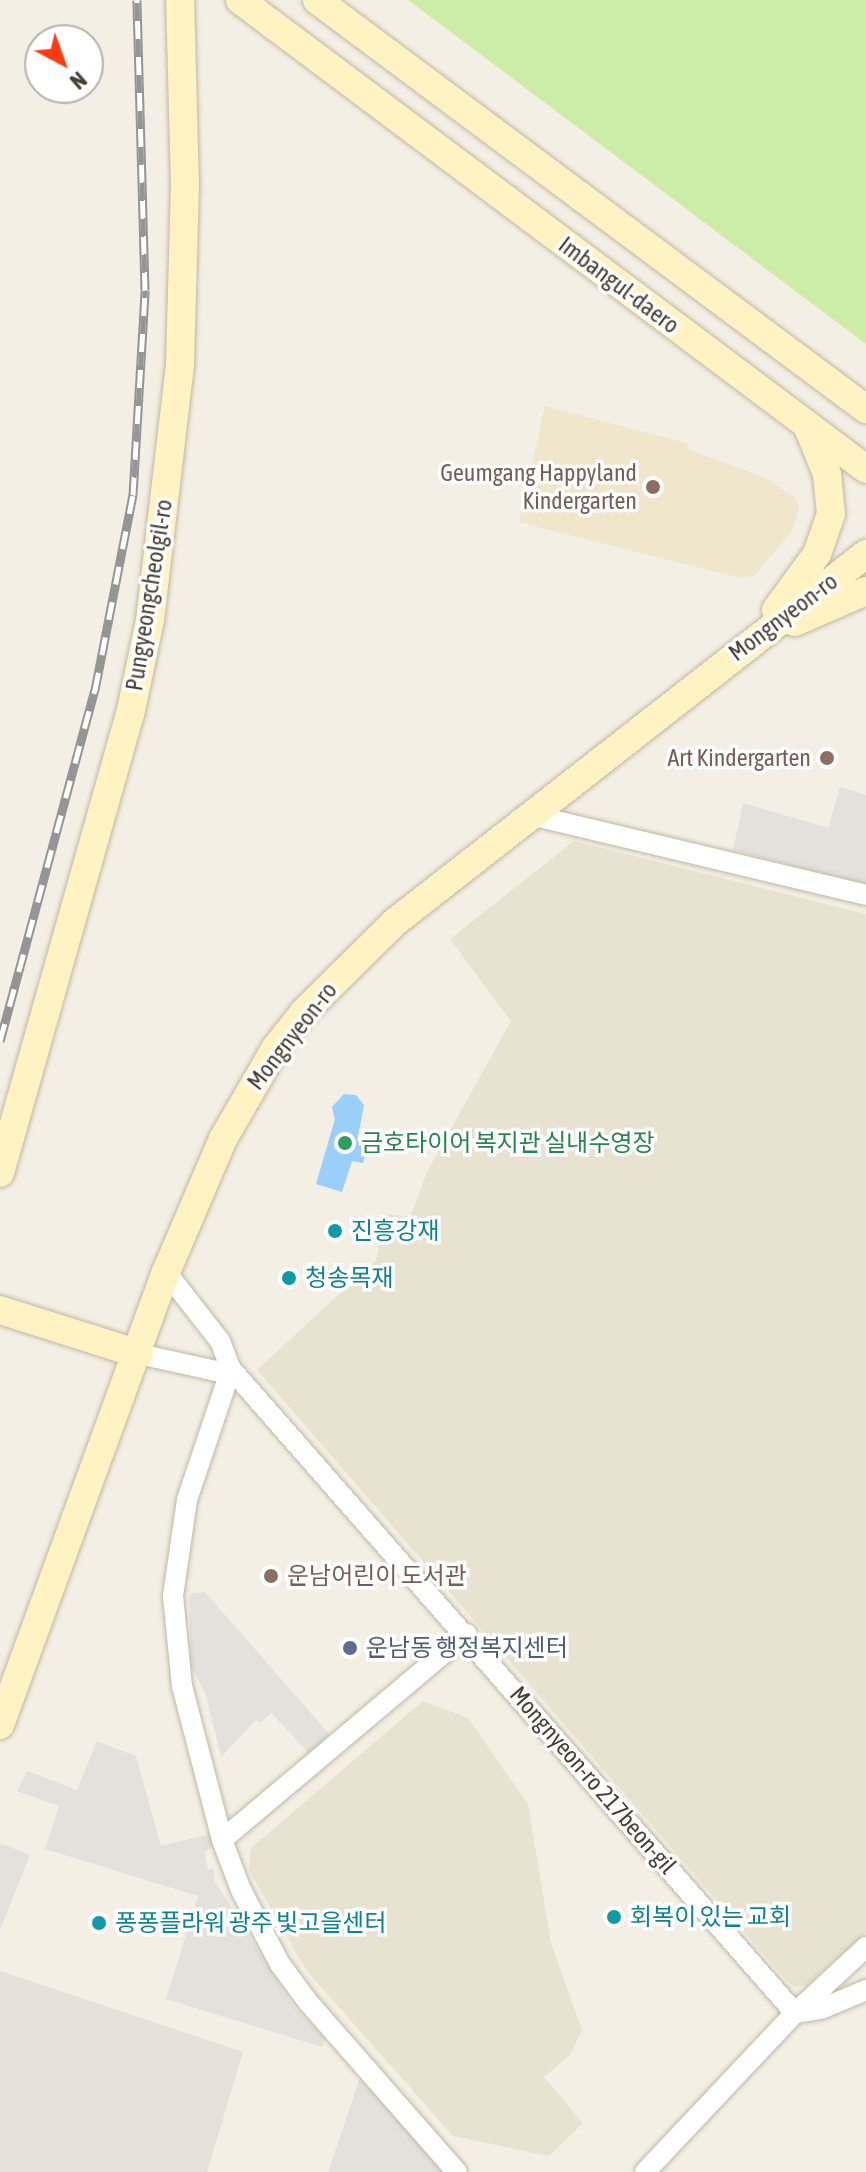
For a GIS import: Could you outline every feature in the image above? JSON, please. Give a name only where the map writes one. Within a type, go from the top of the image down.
[{"type":"main road","name":"Imbangul-daero","points":[[240,0],[866,469]]},
{"type":"main road","name":"Imbangul-daero","points":[[317,0],[859,403]]},
{"type":"main road","name":"Pungyeongcheolgil-ro","points":[[0,1173],[130,715],[150,620],[180,363],[185,187],[179,2]]},
{"type":"main road","points":[[754,640],[817,554],[829,530],[831,495],[806,424]]},
{"type":"main road","name":"Mongnyeon-ro","points":[[0,1725],[139,1354],[166,1272],[219,1146],[275,1049],[395,922],[527,814],[866,554]]},
{"type":"main road","points":[[754,640],[866,591]]},
{"type":"main road","points":[[0,1310],[139,1354]]},
{"type":"street","points":[[527,814],[866,895]]},
{"type":"street","name":"Mongnyeon-ro 217beon-gil","points":[[166,1272],[220,1341],[231,1369],[467,1634],[795,2013]]},
{"type":"street","points":[[139,1354],[216,1371],[231,1369],[187,1500],[173,1596],[182,1686],[222,1840],[241,1890],[280,1964],[308,2002],[457,2172]]},
{"type":"street","points":[[222,1840],[467,1634]]},
{"type":"street","points":[[645,2172],[767,2049],[795,2013],[866,1947]]},
{"type":"street","points":[[795,2013],[821,2009],[866,1990]]},
{"type":"shaded area","name":"Geumgang Happyland Kindergarten","points":[[545,406],[687,443],[690,450],[764,477],[794,497],[799,507],[793,530],[754,576],[740,578],[519,522]]},
{"type":"shaded area","points":[[840,787],[866,795],[866,884],[733,850],[743,803],[828,828]]},
{"type":"shaded area","points":[[574,841],[866,914],[866,1933],[807,1985],[794,1987],[785,1979],[257,1370],[376,1260],[386,1214],[410,1217],[427,1172],[511,1021],[450,939]]},
{"type":"shaded area","points":[[205,1592],[330,1735],[309,1753],[271,1713],[260,1723],[256,1720],[221,1757],[206,1695],[191,1666],[189,1594]]},
{"type":"shaded area","points":[[423,1701],[468,1718],[528,1804],[551,1943],[582,2030],[570,2055],[544,2077],[583,2123],[549,2156],[453,2136],[306,1970],[249,1870],[251,1848]]},
{"type":"shaded area","points":[[97,1741],[136,1756],[161,1846],[210,1834],[213,1846],[205,1852],[208,1870],[214,1868],[214,1880],[295,2008],[326,2038],[322,2047],[166,1999],[198,1896],[45,1849],[59,1806],[17,1791],[27,1771],[77,1790]]},
{"type":"shaded area","points":[[0,1843],[30,1855],[0,1930]]},
{"type":"shaded area","points":[[0,1971],[243,2052],[207,2172],[0,2172]]},
{"type":"shaded area","points":[[360,2078],[445,2172],[328,2172]]},
{"type":"green space","points":[[408,0],[866,0],[866,344]]},
{"type":"water","name":"금호타이어 복지관 실내수영장","points":[[344,1094],[356,1095],[364,1105],[357,1141],[369,1144],[363,1163],[352,1161],[342,1192],[316,1184],[335,1119],[332,1107]]},
{"type":"railway","points":[[0,1041],[95,690],[133,495],[145,290],[137,0]]},
{"type":"place","name":"Geumgang Happyland Kindergarten","points":[[653,487]]},
{"type":"place","name":"Art Kindergarten","points":[[827,758]]},
{"type":"place","name":"금호타이어 복지관 실내수영장","points":[[345,1143]]},
{"type":"place","name":"진흥강재","points":[[335,1231]]},
{"type":"place","name":"청송목재","points":[[289,1278]]},
{"type":"place","name":"운남어린이 도서관","points":[[271,1576]]},
{"type":"place","name":"운남동 행정복지센터","points":[[350,1648]]},
{"type":"place","name":"회복이 있는 교회","points":[[614,1917]]},
{"type":"place","name":"퐁퐁플라워 광주 빛고을센터","points":[[99,1923]]}]
